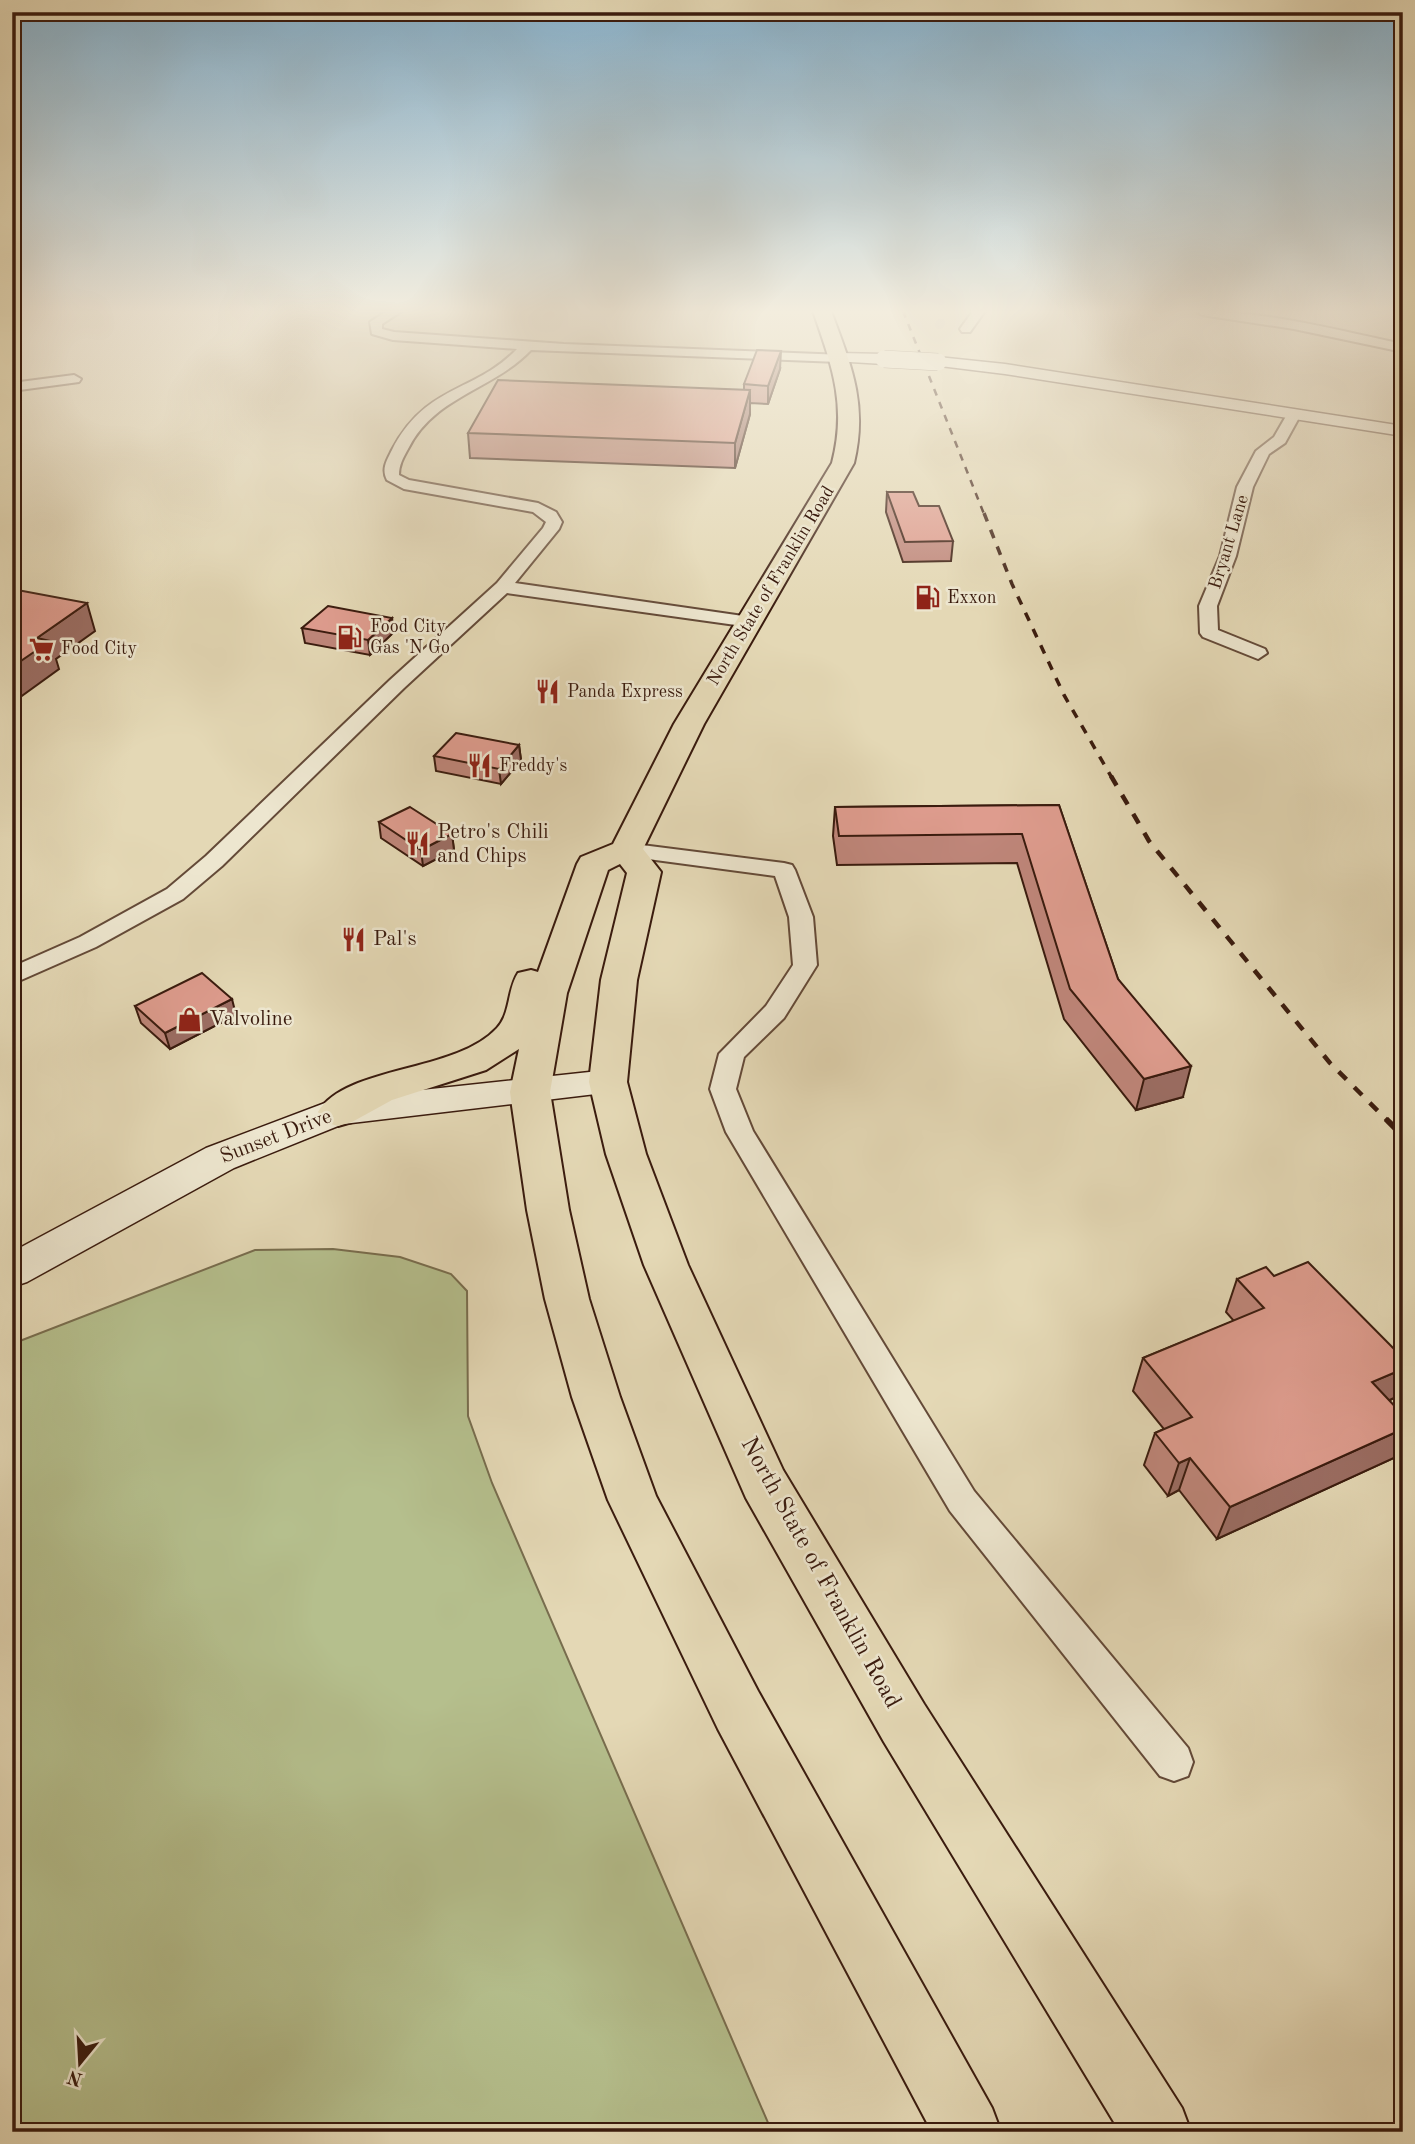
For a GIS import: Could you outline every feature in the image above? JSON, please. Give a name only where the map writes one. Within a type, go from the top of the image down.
[{"type":"highway","name":"North State of Franklin Road","points":[[851,411],[852,426],[843,463],[689,724],[626,850],[644,872],[619,980],[608,1082],[626,1154],[666,1265],[764,1483],[904,1723],[1158,2132]]},
{"type":"highway","points":[[626,850],[593,864],[549,993],[530,1092],[548,1210],[567,1299],[596,1397],[633,1500],[738,1710],[968,2132]]},
{"type":"highway","points":[[338,1112],[362,1097],[436,1074],[472,1060],[501,1044],[520,1025],[534,969],[577,909]]},
{"type":"main road","name":"Sunset Drive","points":[[12,1270],[220,1158],[338,1112],[608,1082]]},
{"type":"street","points":[[12,976],[88,942],[175,894],[214,861],[397,684],[503,587],[551,529],[554,522],[550,515],[538,508],[511,501],[404,484],[392,477],[390,467],[411,429],[429,411]]},
{"type":"street","points":[[1241,411],[1291,420],[1400,427]]},
{"type":"street","name":"Bryant Lane","points":[[1258,653],[1209,633],[1208,606],[1228,556],[1245,487],[1263,451],[1280,440],[1291,420]]},
{"type":"street","points":[[503,587],[750,622]]},
{"type":"street","points":[[626,850],[784,870],[801,917],[805,965],[775,1012],[732,1054],[723,1089],[740,1132],[962,1501],[1174,1762]]},
{"type":"green space","points":[[333,1249],[400,1257],[451,1274],[467,1291],[468,1416],[492,1483],[772,2132],[12,2132],[12,1344],[255,1250]]},
{"type":"building","points":[[480,411],[744,411],[735,443],[468,433]]},
{"type":"building","points":[[887,492],[913,492],[919,506],[939,506],[953,541],[905,542]]},
{"type":"building","points":[[12,589],[87,603],[37,638],[50,641],[12,667]]},
{"type":"building","points":[[328,606],[392,618],[368,640],[302,628]]},
{"type":"building","points":[[456,733],[519,745],[499,769],[434,756]]},
{"type":"building","points":[[1059,805],[1118,979],[1191,1066],[1144,1079],[1070,989],[1022,834],[839,836],[835,807]]},
{"type":"building","points":[[410,807],[452,834],[421,850],[379,822]]},
{"type":"building","points":[[202,973],[232,999],[165,1033],[135,1006]]},
{"type":"building","points":[[1308,1262],[1403,1358],[1403,1369],[1372,1382],[1403,1415],[1403,1429],[1230,1507],[1190,1458],[1179,1463],[1155,1433],[1192,1417],[1143,1358],[1264,1308],[1237,1279],[1266,1267],[1274,1276]]},
{"type":"railway","points":[[943,411],[984,514]]},
{"type":"railway","points":[[984,513],[1012,584],[1064,695],[1112,778]]},
{"type":"railway","points":[[1111,776],[1149,841],[1330,1063],[1403,1136]]},
{"type":"place","name":"Exxon","points":[[927,598]]},
{"type":"place","name":"Food City Gas 'N Go","points":[[350,637]]},
{"type":"place","name":"Food City","points":[[41,649]]},
{"type":"place","name":"Panda Express","points":[[547,692]]},
{"type":"place","name":"Freddy's","points":[[479,766]]},
{"type":"place","name":"Petro's Chili and Chips","points":[[417,844]]},
{"type":"place","name":"Pal's","points":[[353,939]]},
{"type":"place","name":"Valvoline","points":[[189,1019]]}]
